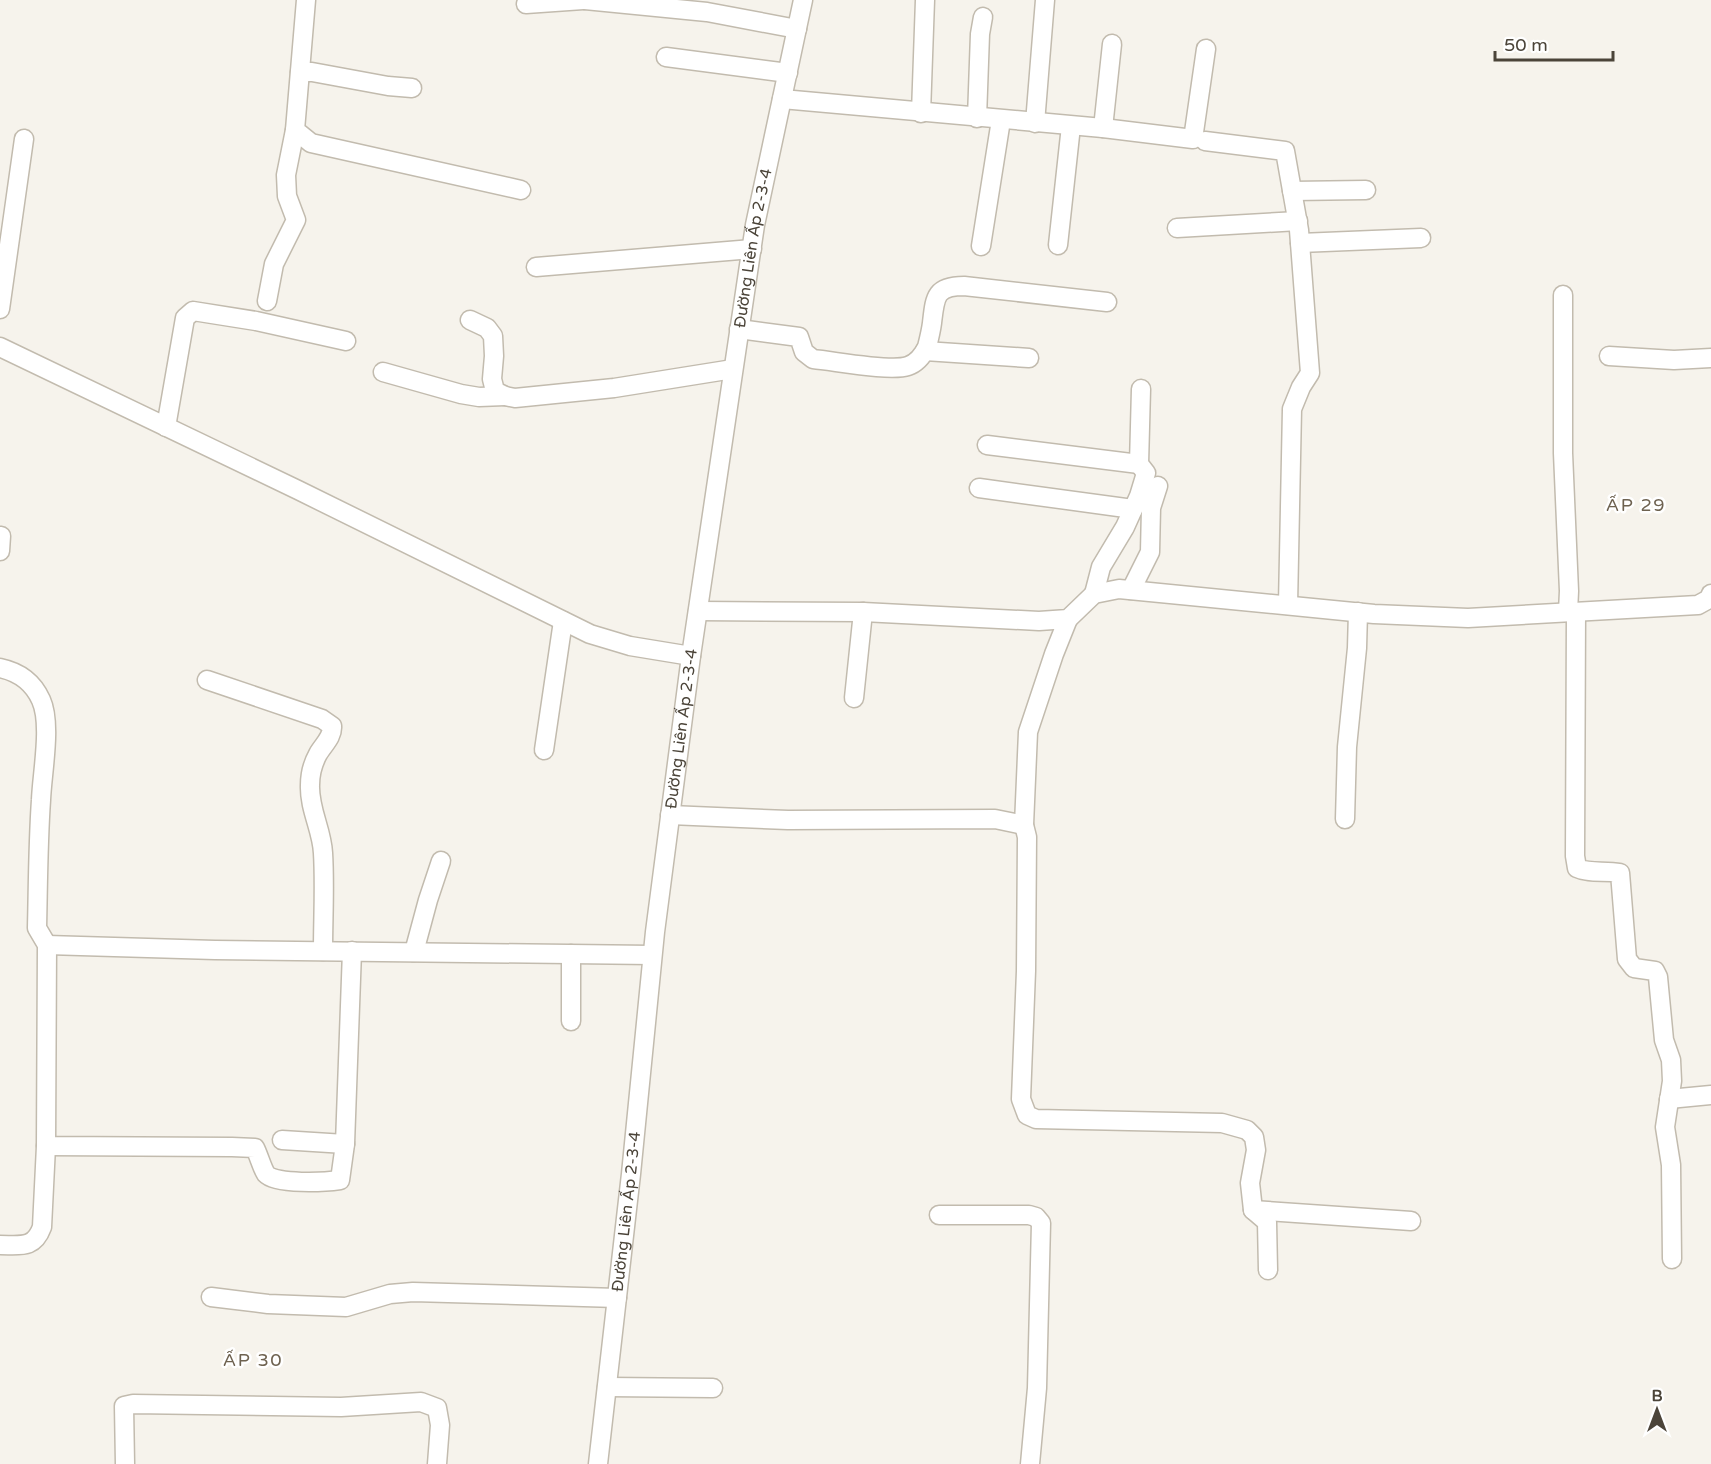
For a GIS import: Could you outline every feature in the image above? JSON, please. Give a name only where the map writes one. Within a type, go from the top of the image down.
[{"type":"street","points":[[267,301],[274,264],[296,220],[287,196],[286,175],[295,130],[306,0]]},
{"type":"street","points":[[526,4],[584,0],[707,12],[797,29]]},
{"type":"street","name":"Đường Liên Ấp 2-3-4","points":[[598,1464],[632,1162],[652,955],[691,656],[755,225],[803,0]]},
{"type":"street","points":[[921,113],[925,0]]},
{"type":"street","points":[[1035,123],[1045,0]]},
{"type":"street","points":[[976,118],[980,34],[983,17]]},
{"type":"street","points":[[1103,128],[1112,44]]},
{"type":"street","points":[[782,99],[1103,128],[1193,139],[1206,49]]},
{"type":"street","points":[[666,57],[788,73]]},
{"type":"street","points":[[300,72],[412,88]]},
{"type":"street","points":[[981,246],[1001,120]]},
{"type":"street","points":[[1058,245],[1071,126]]},
{"type":"street","points":[[295,130],[311,143],[521,190]]},
{"type":"street","points":[[0,309],[24,139]]},
{"type":"street","points":[[1205,141],[1286,150],[1298,221],[1310,373],[1292,409],[1288,605]]},
{"type":"street","points":[[1292,191],[1366,190]]},
{"type":"street","points":[[1177,228],[1298,221]]},
{"type":"street","points":[[1300,243],[1421,238]]},
{"type":"street","points":[[536,267],[752,249]]},
{"type":"street","points":[[739,329],[799,337],[804,352],[813,359],[896,368],[913,364],[925,351],[934,300],[941,290],[949,286],[1107,302]]},
{"type":"street","points":[[1563,295],[1563,453],[1569,591],[1572,612],[1575,856],[1577,868],[1585,872],[1620,873],[1627,959],[1634,968],[1655,971],[1658,978],[1664,1040],[1671,1060],[1672,1081],[1665,1127],[1671,1166],[1672,1259]]},
{"type":"street","points":[[166,427],[184,322],[191,312],[196,310],[346,340]]},
{"type":"street","points":[[470,320],[487,328],[493,336],[492,379],[495,391],[505,396]]},
{"type":"street","points":[[0,347],[590,634],[630,646],[691,656]]},
{"type":"street","points":[[925,351],[1029,357]]},
{"type":"street","points":[[1608,356],[1674,360],[1711,358]]},
{"type":"street","points":[[383,372],[461,394],[515,398],[614,388],[734,369]]},
{"type":"street","points":[[1094,594],[1101,567],[1125,527],[1146,473],[1139,464],[1142,389]]},
{"type":"street","points":[[987,445],[1139,464]]},
{"type":"street","points":[[1131,590],[1150,552],[1151,508],[1158,486]]},
{"type":"street","points":[[979,488],[1133,509]]},
{"type":"street","points":[[1268,1270],[1267,1222],[1253,1210],[1250,1183],[1256,1149],[1254,1137],[1247,1130],[1222,1123],[1036,1119],[1027,1115],[1021,1099],[1026,971],[1027,837],[1024,825],[1028,732],[1068,619],[1094,594],[1110,590],[1131,590],[1358,612],[1468,618],[1698,605],[1709,599],[1711,594]]},
{"type":"street","points":[[698,611],[863,612],[1039,621],[1068,619]]},
{"type":"street","points":[[854,698],[863,612]]},
{"type":"street","points":[[1345,819],[1347,747],[1357,648],[1358,612]]},
{"type":"street","points":[[544,750],[563,621]]},
{"type":"street","points":[[0,668],[14,671],[29,682],[41,700],[46,722],[40,802],[37,928],[46,945],[46,1146],[42,1227],[38,1238],[26,1245],[0,1245]]},
{"type":"street","points":[[207,680],[322,718],[332,726],[329,738],[315,760],[310,784],[310,798],[321,837],[323,854],[323,951]]},
{"type":"street","points":[[670,815],[788,820],[995,819],[1024,825]]},
{"type":"street","points":[[414,952],[441,861]]},
{"type":"street","points":[[46,945],[215,950],[652,955]]},
{"type":"street","points":[[46,1146],[255,1148],[264,1172],[272,1179],[327,1182],[340,1179],[345,1144],[352,951]]},
{"type":"street","points":[[571,954],[571,1021]]},
{"type":"street","points":[[1669,1099],[1711,1095]]},
{"type":"street","points":[[282,1140],[345,1144]]},
{"type":"street","points":[[1253,1210],[1411,1221]]},
{"type":"street","points":[[939,1215],[1029,1215],[1036,1217],[1041,1223],[1037,1388],[1030,1464]]},
{"type":"street","points":[[211,1297],[268,1304],[346,1307],[390,1294],[413,1292],[617,1298]]},
{"type":"street","points":[[607,1386],[713,1388]]},
{"type":"street","points":[[125,1464],[124,1406],[133,1404],[341,1407],[422,1402],[437,1408],[440,1425],[437,1464]]},
{"type":"district","name":"ẤP 29","points":[[1636,505]]},
{"type":"district","name":"ẤP 30","points":[[253,1360]]}]
